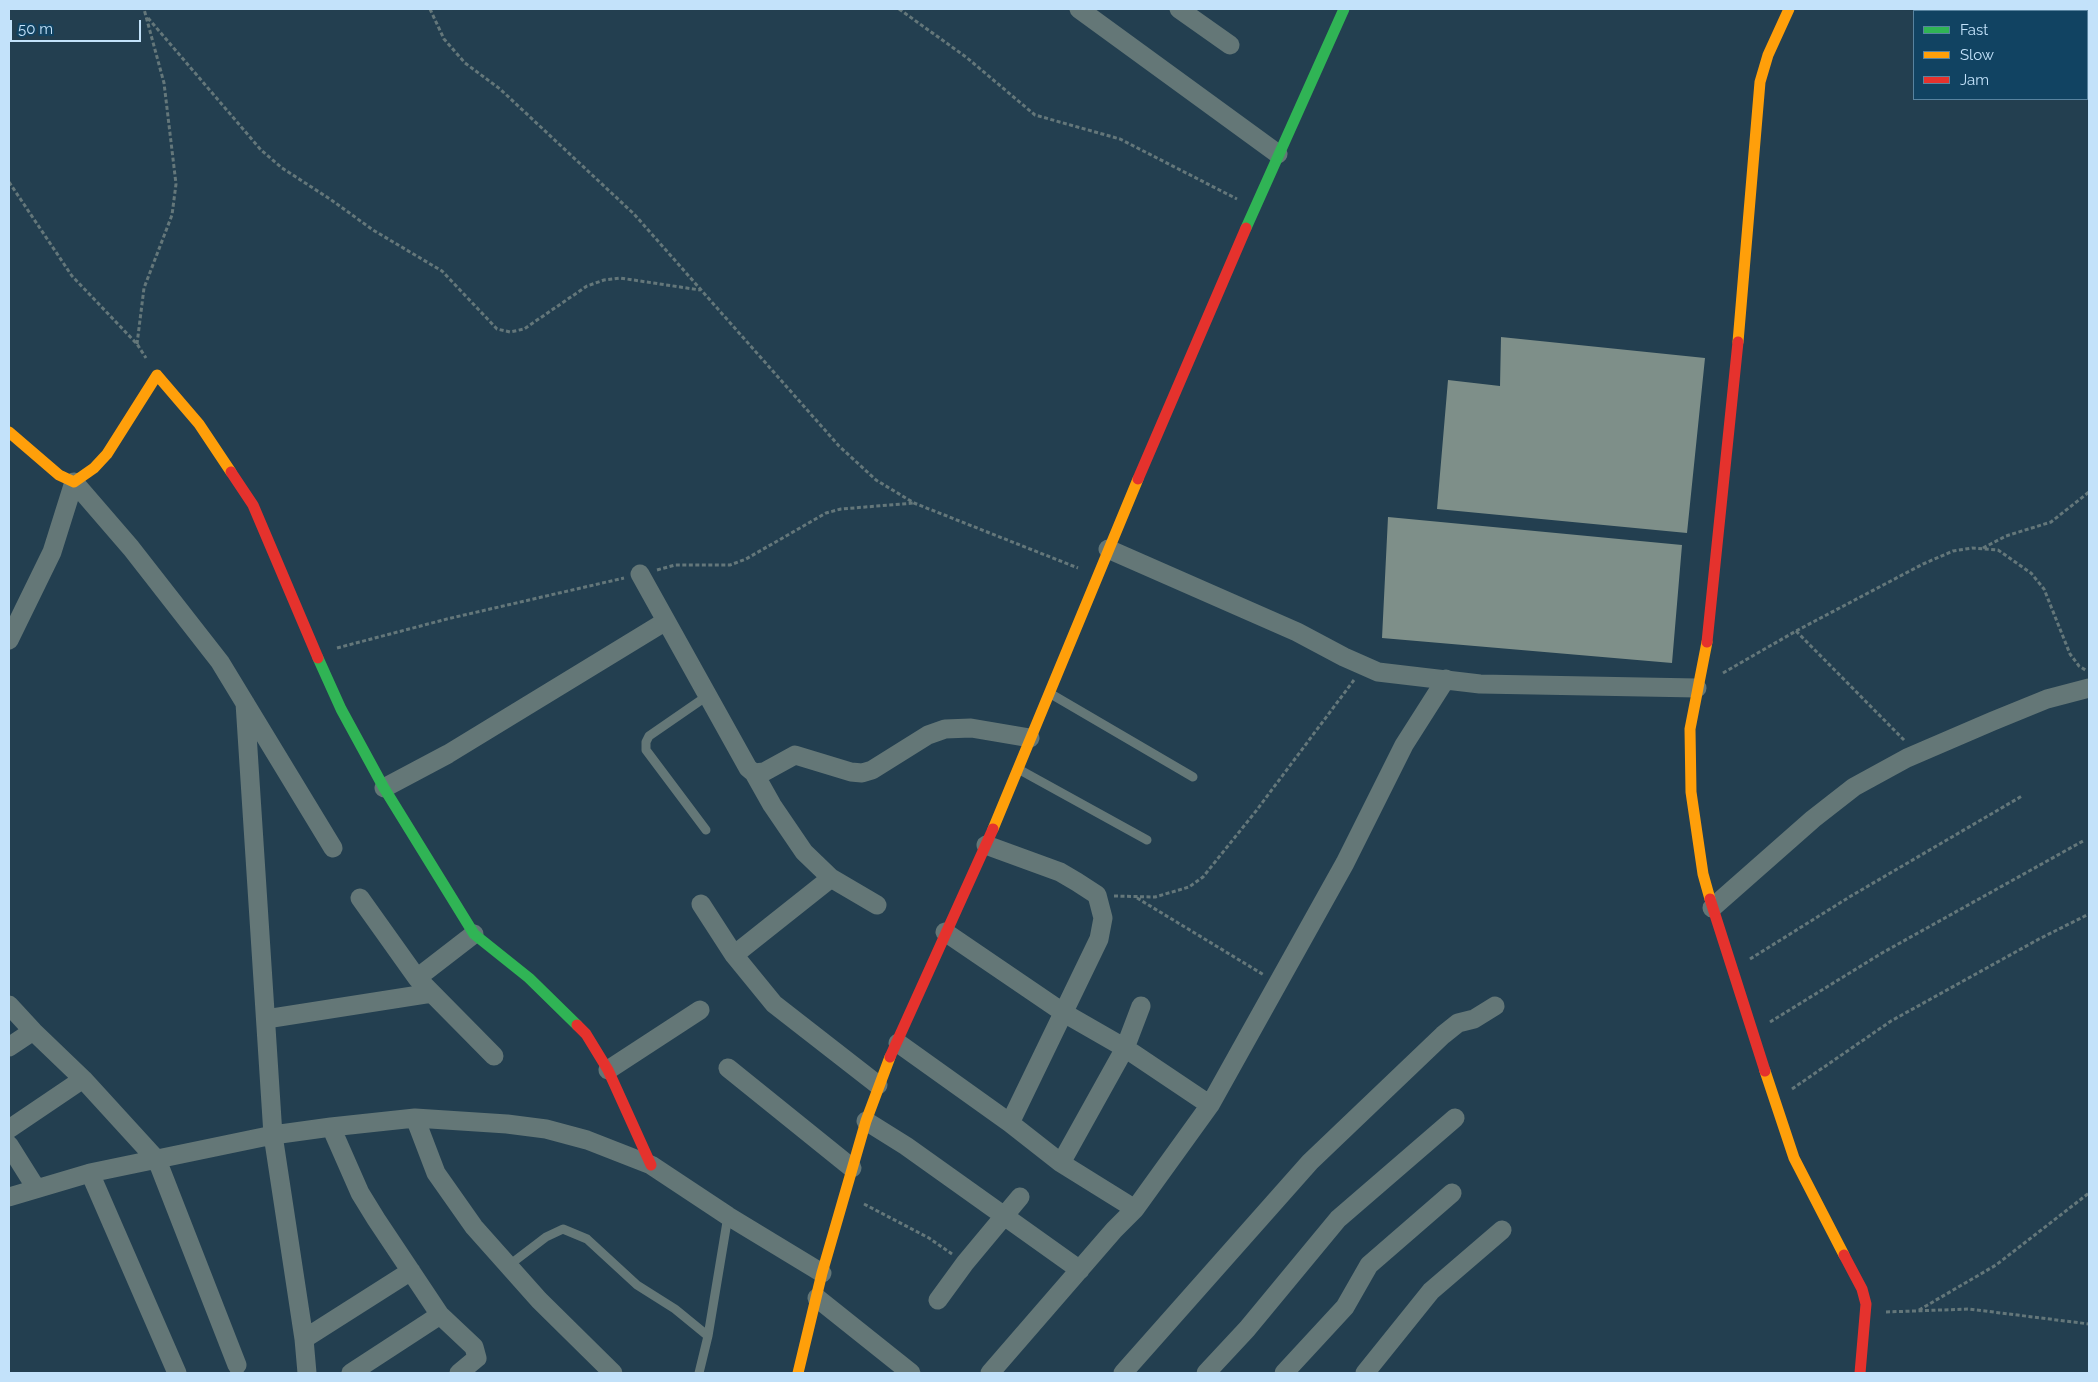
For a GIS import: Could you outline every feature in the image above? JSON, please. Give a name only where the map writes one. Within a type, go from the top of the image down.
[{"type":"street","points":[[1079,9],[1278,154]]},
{"type":"street","points":[[1179,9],[1230,46]]},
{"type":"street","points":[[798,1373],[818,1298],[822,1273],[878,1085],[945,932],[986,845],[1108,548],[1278,154],[1297,118],[1344,9]]},
{"type":"street","points":[[1790,9],[1768,55],[1760,82],[1738,341],[1712,610],[1706,654],[1697,688],[1690,729],[1691,792],[1703,874],[1712,908],[1794,1158],[1862,1289],[1866,1312],[1860,1373]]},
{"type":"street","points":[[9,640],[52,552],[74,482],[94,468],[107,454],[157,375],[199,424],[241,484],[252,504],[341,709],[384,788],[474,934],[529,978],[570,1016],[586,1034],[608,1070],[651,1165]]},
{"type":"street","points":[[9,432],[59,475],[74,482],[131,548],[215,655],[333,848]]},
{"type":"street","points":[[1108,548],[1297,632],[1378,672],[1480,684],[1697,688]]},
{"type":"street","points":[[640,574],[748,768],[754,773],[772,805],[804,852],[831,878],[877,905]]},
{"type":"street","points":[[384,788],[448,754],[666,622]]},
{"type":"street","points":[[990,1373],[1135,1209],[1210,1105],[1345,863],[1404,745],[1446,679]]},
{"type":"street","points":[[1712,908],[1813,819],[1854,787],[1918,754],[2047,699],[2089,688]]},
{"type":"street","points":[[245,703],[273,1135],[304,1339],[307,1373]]},
{"type":"street","points":[[754,773],[764,772],[795,755],[851,772],[862,773],[872,770],[928,735],[945,728],[971,728],[1030,738]]},
{"type":"street","points":[[986,845],[1060,872],[1097,895],[1103,918],[1099,939],[1010,1123]]},
{"type":"street","points":[[734,955],[831,878]]},
{"type":"street","points":[[360,898],[417,978],[494,1056]]},
{"type":"street","points":[[701,904],[734,955],[760,988],[788,1017],[878,1085]]},
{"type":"street","points":[[945,932],[1064,1013],[1125,1048],[1210,1105]]},
{"type":"street","points":[[417,978],[474,934]]},
{"type":"street","points":[[266,1019],[432,993]]},
{"type":"street","points":[[9,1005],[82,1078],[157,1160],[237,1365]]},
{"type":"street","points":[[1061,1163],[1125,1048],[1141,1006]]},
{"type":"street","points":[[1123,1373],[1310,1162],[1443,1035],[1458,1023],[1474,1019],[1495,1006]]},
{"type":"street","points":[[608,1070],[700,1010]]},
{"type":"street","points":[[9,1047],[33,1031]]},
{"type":"street","points":[[898,1043],[1010,1123],[1061,1163],[1135,1209]]},
{"type":"street","points":[[728,1068],[852,1168]]},
{"type":"street","points":[[9,1129],[82,1078]]},
{"type":"street","points":[[415,1118],[436,1173],[474,1227],[570,1334],[613,1373]]},
{"type":"street","points":[[9,1197],[90,1173],[273,1135],[331,1126],[415,1118],[506,1124],[546,1129],[588,1140],[651,1165],[728,1216],[822,1273]]},
{"type":"street","points":[[1206,1373],[1247,1328],[1338,1220],[1455,1118]]},
{"type":"street","points":[[866,1121],[906,1146],[1003,1217],[1080,1270]]},
{"type":"street","points":[[331,1126],[360,1193],[440,1315],[476,1352],[477,1358],[459,1373]]},
{"type":"street","points":[[9,1145],[36,1188]]},
{"type":"street","points":[[90,1173],[178,1373]]},
{"type":"street","points":[[1284,1373],[1345,1307],[1369,1265],[1452,1193]]},
{"type":"street","points":[[938,1300],[964,1263],[1020,1197]]},
{"type":"street","points":[[1364,1373],[1431,1291],[1502,1230]]},
{"type":"street","points":[[304,1339],[411,1271]]},
{"type":"street","points":[[818,1298],[911,1373]]},
{"type":"street","points":[[351,1373],[440,1315]]},
{"type":"lane","points":[[1048,693],[1193,777]]},
{"type":"lane","points":[[706,830],[646,750],[646,742],[649,736],[707,696]]},
{"type":"lane","points":[[1017,768],[1147,840]]},
{"type":"lane","points":[[699,1373],[708,1336],[728,1216]]},
{"type":"lane","points":[[508,1266],[546,1237],[563,1229],[587,1239],[638,1285],[675,1309],[708,1336]]},
{"type":"path","points":[[137,344],[144,288],[172,215],[176,184],[164,83],[148,18],[144,9]]},
{"type":"path","points":[[430,9],[444,39],[465,63],[500,89],[634,214],[839,446],[876,480],[914,503],[1097,575]]},
{"type":"path","points":[[900,9],[966,57],[1034,115],[1120,139],[1256,208]]},
{"type":"path","points":[[148,18],[261,150],[282,168],[373,230],[442,271],[497,329],[510,332],[524,329],[542,319],[587,286],[604,280],[628,279],[701,290]]},
{"type":"path","points":[[9,182],[72,276],[137,344],[157,375]]},
{"type":"path","points":[[1981,549],[2006,536],[2051,522],[2089,492]]},
{"type":"path","points":[[316,653],[448,619],[675,565],[730,564],[746,559],[826,513],[841,509],[914,503]]},
{"type":"path","points":[[1722,674],[1796,630],[1923,564],[1953,551],[1981,549],[1998,550],[2031,573],[2044,589],[2070,654],[2079,666],[2089,672]]},
{"type":"path","points":[[1796,630],[1864,702],[1918,754]]},
{"type":"path","points":[[1097,895],[1154,897],[1189,887],[1203,877],[1256,811],[1365,666]]},
{"type":"path","points":[[1733,970],[1851,896],[2022,796]]},
{"type":"path","points":[[1753,1032],[1882,953],[2083,841]]},
{"type":"path","points":[[1136,897],[1175,923],[1278,983]]},
{"type":"path","points":[[1775,1100],[1891,1021],[2038,939],[2089,914]]},
{"type":"path","points":[[1918,1310],[1996,1265],[2089,1193]]},
{"type":"path","points":[[844,1196],[875,1208],[929,1238],[964,1263]]},
{"type":"path","points":[[1866,1312],[1969,1309],[2089,1324]]},
{"type":"building","points":[[1501,337],[1705,358],[1687,533],[1437,509],[1448,380],[1500,386]]},
{"type":"building","points":[[1388,517],[1682,545],[1672,663],[1382,638]]},
{"type":"traffic: fast","points":[[1246,228],[1344,9]]},
{"type":"traffic: fast","points":[[318,658],[341,709],[384,788],[474,934],[529,978],[577,1025]]},
{"type":"traffic: slow","points":[[1738,342],[1760,82],[1768,55],[1789,9]]},
{"type":"traffic: slow","points":[[9,432],[59,475],[74,482],[94,468],[107,454],[157,375],[199,424],[231,472]]},
{"type":"traffic: slow","points":[[993,829],[1138,479]]},
{"type":"traffic: slow","points":[[1707,642],[1690,729],[1691,792],[1703,874],[1710,899]]},
{"type":"traffic: slow","points":[[798,1373],[822,1273],[866,1121],[890,1057]]},
{"type":"traffic: slow","points":[[1765,1071],[1794,1158],[1844,1255]]},
{"type":"traffic: jam","points":[[1138,479],[1246,228]]},
{"type":"traffic: jam","points":[[1707,642],[1738,342]]},
{"type":"traffic: jam","points":[[231,472],[253,505],[318,658]]},
{"type":"traffic: jam","points":[[890,1057],[993,829]]},
{"type":"traffic: jam","points":[[1710,899],[1765,1071]]},
{"type":"traffic: jam","points":[[577,1025],[586,1034],[608,1070],[651,1165]]},
{"type":"traffic: jam","points":[[1844,1255],[1862,1289],[1866,1304],[1860,1373]]}]
